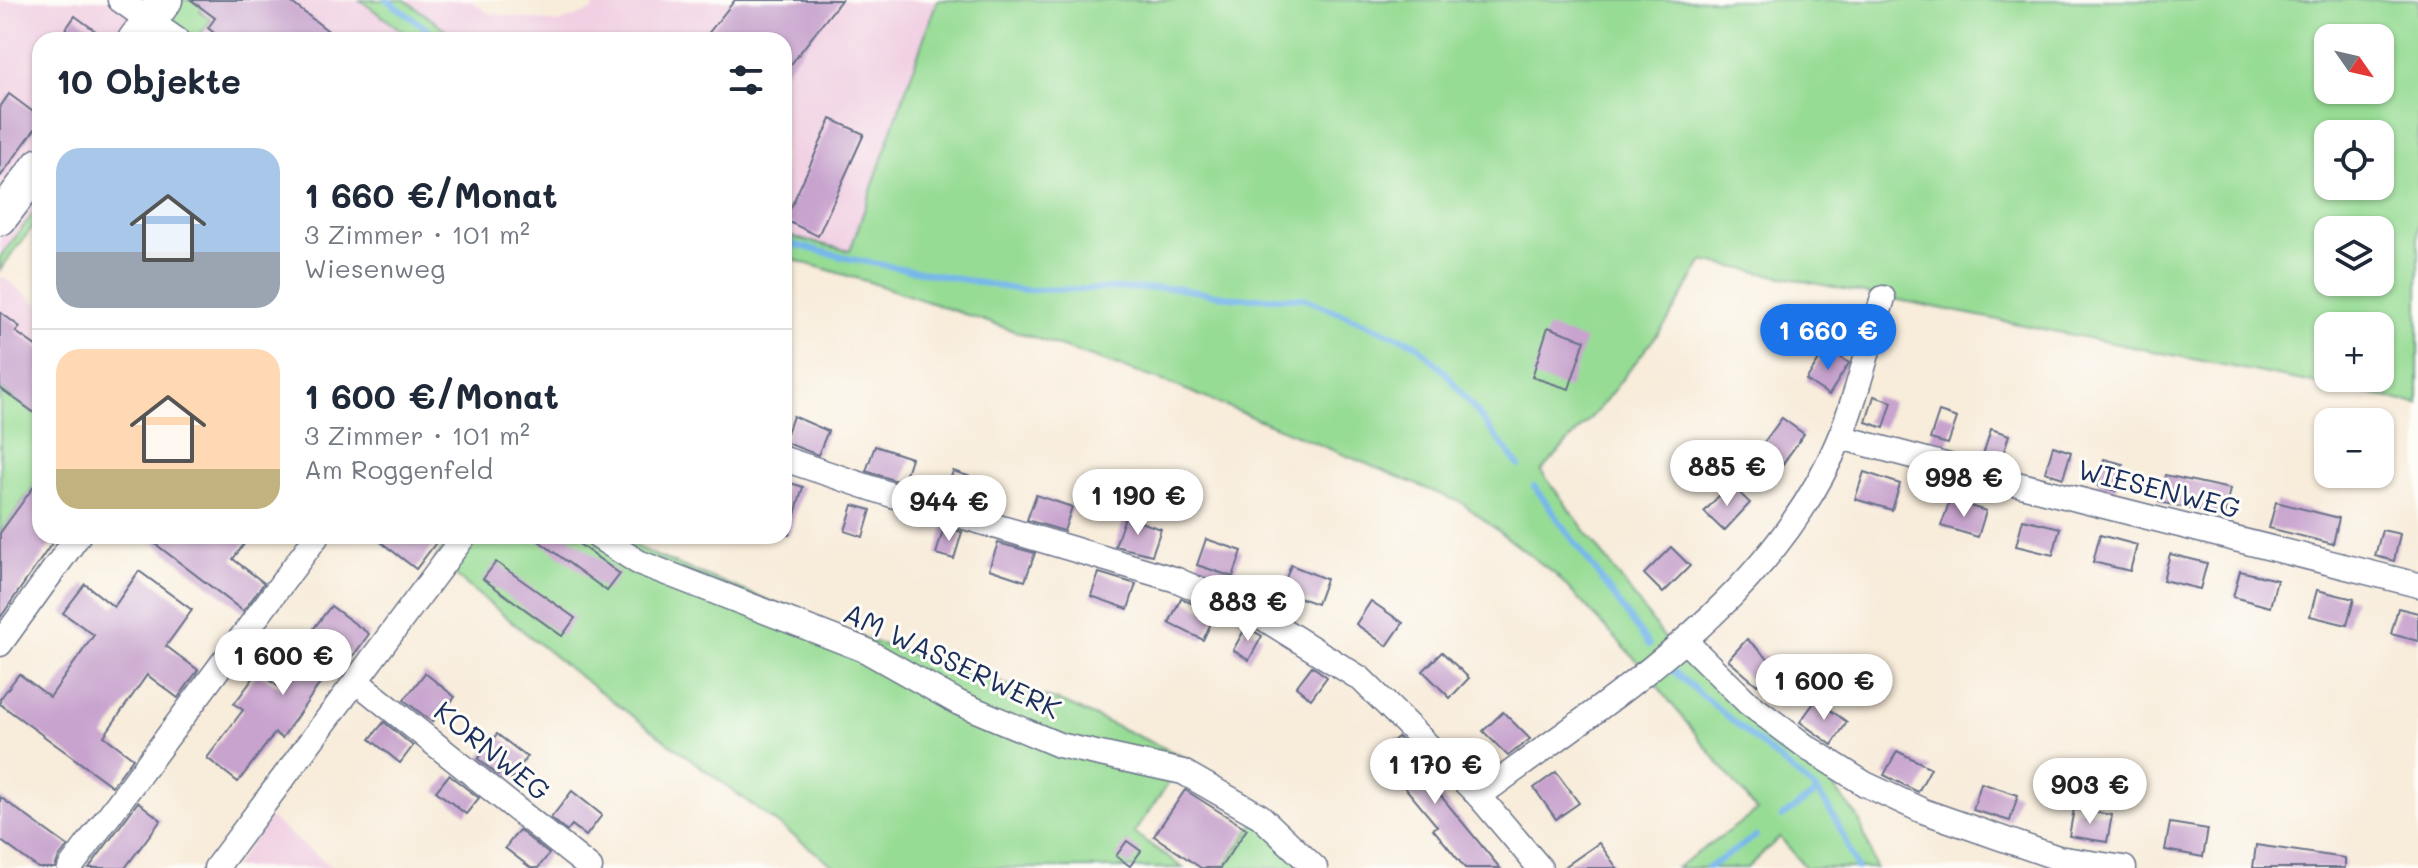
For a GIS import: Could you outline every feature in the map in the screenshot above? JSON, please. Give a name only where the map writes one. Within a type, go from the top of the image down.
[{"type":"street","points":[[120,0],[166,32]]},
{"type":"street","points":[[0,218],[32,176]]},
{"type":"street","points":[[1479,796],[1685,641],[1733,594],[1783,537],[1840,437],[1883,298]]},
{"type":"street","name":"WIESENWEG","points":[[1840,437],[2418,585]]},
{"type":"street","points":[[792,462],[907,500],[1177,580],[1265,619],[1361,679],[1479,796],[1540,868]]},
{"type":"street","points":[[0,644],[72,544]]},
{"type":"street","points":[[70,868],[311,544]]},
{"type":"street","points":[[216,868],[458,544]]},
{"type":"street","name":"AM WASSERWERK","points":[[610,544],[638,562],[865,650],[959,703],[1059,745],[1183,772],[1260,816],[1315,868]]},
{"type":"street","points":[[1685,641],[1748,703],[1808,748],[1865,784],[1923,811],[2058,858],[2124,868]]},
{"type":"street","name":"KORNWEG","points":[[356,681],[590,868]]},
{"type":"shaded area","points":[[0,0],[182,0],[169,17],[179,26],[175,32],[32,32],[32,215],[0,257]]},
{"type":"shaded area","points":[[208,0],[359,0],[404,32],[202,32],[211,20],[199,11]]},
{"type":"shaded area","points":[[405,0],[470,0],[488,13],[558,23],[591,11],[599,0],[937,0],[850,251],[792,237],[792,32],[449,32]]},
{"type":"shaded area","points":[[0,275],[32,299],[32,422],[0,398]]},
{"type":"shaded area","points":[[270,818],[332,868],[233,868]]},
{"type":"green space","points":[[182,0],[208,0],[200,11],[211,20],[202,32],[175,32],[179,26],[168,18]]},
{"type":"green space","points":[[360,0],[405,0],[449,32],[404,32]]},
{"type":"green space","points":[[937,0],[2418,0],[2418,404],[2358,392],[2394,392],[2394,312],[2314,312],[2314,383],[1703,261],[1667,322],[1597,411],[1541,471],[1678,656],[1806,753],[1858,817],[1876,868],[1806,868],[1780,837],[1747,868],[1676,868],[1757,811],[1639,663],[1556,575],[1462,503],[1169,383],[869,282],[792,259],[792,237],[850,251]]},
{"type":"green space","points":[[32,215],[32,228],[0,270],[0,257]]},
{"type":"green space","points":[[0,388],[32,411],[32,489],[0,533]]},
{"type":"green space","points":[[447,544],[632,544],[871,641],[1067,704],[1186,758],[1134,833],[1183,868],[837,868],[571,670],[435,559]]},
{"type":"green space","points":[[1263,811],[1323,868],[1223,868]]},
{"type":"building","points":[[191,0],[288,0],[330,32],[213,32],[208,28],[215,18]]},
{"type":"building","points":[[735,0],[841,0],[792,63],[792,32],[709,32]]},
{"type":"building","points":[[75,16],[97,32],[64,32]]},
{"type":"building","points":[[9,94],[32,111],[32,133],[0,177],[0,107]]},
{"type":"building","points":[[831,119],[864,134],[818,236],[792,223],[792,205]]},
{"type":"building","points":[[0,312],[20,327],[16,332],[32,343],[32,411],[0,388]]},
{"type":"building","points":[[1548,327],[1585,340],[1569,389],[1532,377]]},
{"type":"building","points":[[1827,348],[1849,363],[1829,395],[1806,380]]},
{"type":"building","points":[[1874,396],[1892,402],[1884,428],[1866,422]]},
{"type":"building","points":[[1939,412],[1957,418],[1948,444],[1930,439]]},
{"type":"building","points":[[793,416],[828,431],[818,455],[792,445]]},
{"type":"building","points":[[1782,418],[1804,434],[1782,465],[1759,449]]},
{"type":"building","points":[[1991,429],[2009,435],[2001,461],[1983,455]]},
{"type":"building","points":[[875,446],[911,458],[903,483],[866,471]]},
{"type":"building","points":[[2053,446],[2071,452],[2063,478],[2045,472]]},
{"type":"building","points":[[2104,459],[2123,464],[2116,491],[2098,486]]},
{"type":"building","points":[[953,471],[989,483],[981,506],[945,496]]},
{"type":"building","points":[[1864,472],[1900,484],[1892,510],[1855,499]]},
{"type":"building","points":[[2165,475],[2230,489],[2224,516],[2159,502]]},
{"type":"building","points":[[792,484],[803,487],[792,525]]},
{"type":"building","points":[[1730,484],[1750,503],[1724,531],[1704,512]]},
{"type":"building","points":[[32,489],[32,544],[51,544],[0,618],[0,533]]},
{"type":"building","points":[[1036,495],[1072,507],[1064,531],[1027,520]]},
{"type":"building","points":[[1950,500],[1986,511],[1978,537],[1941,526]]},
{"type":"building","points":[[2276,502],[2339,518],[2333,544],[2269,528]]},
{"type":"building","points":[[853,505],[871,510],[863,537],[845,531]]},
{"type":"building","points":[[1125,517],[1161,529],[1152,555],[1115,546]]},
{"type":"building","points":[[2023,519],[2060,528],[2053,555],[2016,546]]},
{"type":"building","points":[[944,527],[962,532],[954,559],[936,554]]},
{"type":"building","points":[[2382,530],[2400,534],[2394,561],[2375,556]]},
{"type":"building","points":[[2100,535],[2137,545],[2130,571],[2093,562]]},
{"type":"building","points":[[1206,539],[1242,551],[1233,577],[1197,565]]},
{"type":"building","points":[[998,543],[1035,553],[1025,581],[989,569]]},
{"type":"building","points":[[155,544],[244,544],[233,559],[264,583],[243,611]]},
{"type":"building","points":[[383,544],[435,544],[416,569]]},
{"type":"building","points":[[543,544],[579,544],[620,574],[607,591]]},
{"type":"building","points":[[1671,547],[1690,566],[1663,593],[1644,574]]},
{"type":"building","points":[[2170,554],[2207,563],[2200,589],[2163,580]]},
{"type":"building","points":[[496,562],[575,618],[562,636],[483,579]]},
{"type":"building","points":[[1291,565],[1326,579],[1317,604],[1281,591]]},
{"type":"building","points":[[139,571],[192,610],[166,646],[198,670],[178,698],[147,675],[104,736],[133,758],[112,786],[0,704],[0,699],[19,674],[50,697],[94,635],[63,613],[85,584],[114,607]]},
{"type":"building","points":[[2240,571],[2277,580],[2270,607],[2233,597]]},
{"type":"building","points":[[1099,573],[1136,584],[1128,609],[1091,596]]},
{"type":"building","points":[[2317,590],[2354,599],[2347,625],[2310,616]]},
{"type":"building","points":[[1181,598],[1215,615],[1203,640],[1169,623]]},
{"type":"building","points":[[1371,601],[1403,623],[1387,646],[1356,624]]},
{"type":"building","points":[[331,606],[369,634],[353,656],[344,649],[282,738],[275,733],[238,782],[207,758],[243,710],[234,704],[258,672],[282,689],[322,634],[314,628]]},
{"type":"building","points":[[2398,608],[2418,613],[2418,641],[2391,634]]},
{"type":"building","points":[[1246,627],[1262,636],[1249,660],[1233,650]]},
{"type":"building","points":[[1747,639],[1775,665],[1757,685],[1728,660]]},
{"type":"building","points":[[1442,652],[1469,678],[1450,698],[1423,671]]},
{"type":"building","points":[[1312,666],[1327,677],[1311,699],[1296,687]]},
{"type":"building","points":[[425,673],[455,697],[432,722],[404,700]]},
{"type":"building","points":[[1816,700],[1847,722],[1832,745],[1800,722]]},
{"type":"building","points":[[1503,712],[1530,739],[1508,756],[1483,731]]},
{"type":"building","points":[[384,722],[413,746],[400,763],[370,739]]},
{"type":"building","points":[[497,734],[527,757],[511,779],[501,771],[498,775],[478,759]]},
{"type":"building","points":[[1398,737],[1440,787],[1436,790],[1500,868],[1465,868],[1433,829],[1437,826],[1377,754]]},
{"type":"building","points":[[1897,751],[1931,768],[1918,792],[1884,775]]},
{"type":"building","points":[[1556,772],[1579,803],[1556,819],[1534,788]]},
{"type":"building","points":[[449,775],[479,798],[466,814],[436,791]]},
{"type":"building","points":[[1981,783],[2018,795],[2010,821],[1973,810]]},
{"type":"building","points":[[1185,790],[1247,829],[1220,868],[1201,868],[1154,836]]},
{"type":"building","points":[[572,791],[602,815],[586,836],[572,825],[567,831],[551,818]]},
{"type":"building","points":[[0,797],[68,846],[55,868],[38,868],[0,840]]},
{"type":"building","points":[[138,802],[161,820],[125,868],[89,868]]},
{"type":"building","points":[[2074,809],[2112,815],[2107,842],[2069,836]]},
{"type":"building","points":[[2170,823],[2208,829],[2203,857],[2165,850]]},
{"type":"building","points":[[519,830],[549,854],[538,868],[531,868],[505,848]]},
{"type":"building","points":[[1127,841],[1141,851],[1130,866],[1116,856]]},
{"type":"building","points":[[1599,843],[1617,868],[1563,868]]},
{"type":"building","points":[[2256,845],[2345,858],[2345,868],[2253,868]]},
{"type":"waterway","points":[[387,0],[431,32]]},
{"type":"waterway","points":[[792,244],[851,259],[1019,290],[1175,288],[1236,298],[1303,298],[1416,344],[1445,372],[1519,466]]},
{"type":"waterway","points":[[1534,486],[1649,645]]},
{"type":"waterway","points":[[1673,671],[1818,792],[1837,822],[1857,868]]},
{"type":"waterway","points":[[1782,817],[1818,792]]},
{"type":"waterway","points":[[1708,868],[1756,836]]}]
